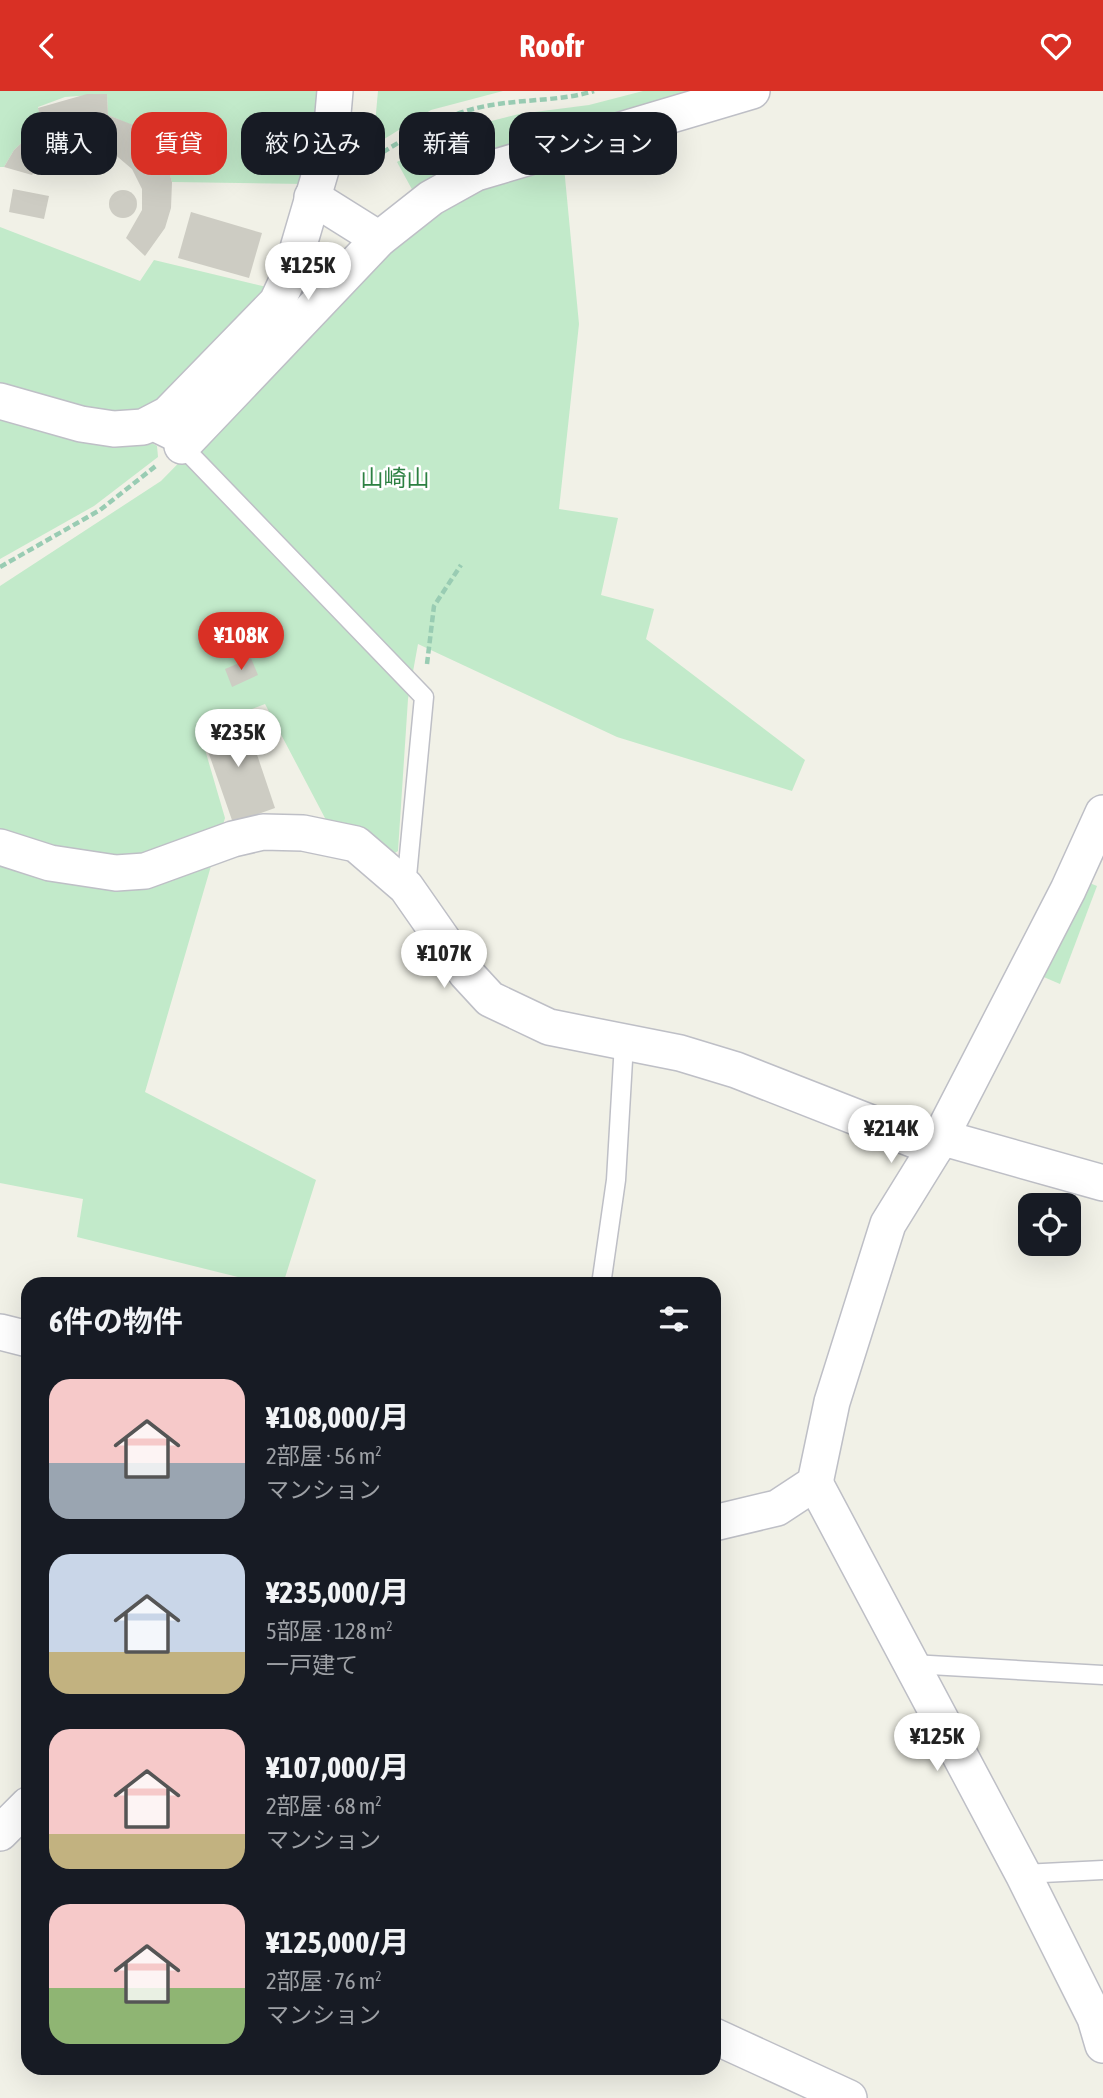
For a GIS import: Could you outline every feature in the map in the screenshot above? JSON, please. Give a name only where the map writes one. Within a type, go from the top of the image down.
[{"type":"street","points":[[0,401],[81,424],[114,429],[142,427],[168,414],[277,302],[291,272],[331,136],[335,91]]},
{"type":"street","points":[[182,446],[379,239],[431,198],[476,173],[752,91]]},
{"type":"street","points":[[312,197],[379,239]]},
{"type":"street","points":[[1103,813],[1068,890],[937,1142],[888,1224],[832,1402],[815,1483],[1023,1874],[1095,2018],[1103,2045]]},
{"type":"street","points":[[0,847],[50,863],[116,873],[145,871],[233,839],[262,832],[303,833],[356,844],[406,887],[466,973],[489,999],[548,1027],[680,1053],[736,1070],[937,1142],[1103,1183]]},
{"type":"street","points":[[0,1332],[21,1337]]},
{"type":"street","points":[[721,1521],[777,1508],[815,1483]]},
{"type":"street","points":[[0,1833],[21,1812]]},
{"type":"street","points":[[721,2039],[849,2098]]},
{"type":"lane","points":[[142,427],[182,446],[424,697],[406,887]]},
{"type":"lane","points":[[602,1277],[616,1180],[624,1043]]},
{"type":"lane","points":[[912,1664],[1103,1675]]},
{"type":"lane","points":[[1023,1874],[1103,1870]]},
{"type":"path","points":[[312,197],[426,125],[449,116],[490,105],[578,96],[594,91]]},
{"type":"path","points":[[0,567],[100,510],[182,446]]},
{"type":"path","points":[[424,697],[434,606],[461,565]]},
{"type":"green space","points":[[0,91],[323,91],[319,112],[241,112],[241,175],[308,175],[306,184],[172,182],[170,175],[227,175],[227,112],[131,112],[131,126],[117,119],[117,112],[108,112],[107,94],[65,97],[38,107],[39,112],[21,112],[21,144],[4,167],[0,167]]},
{"type":"green space","points":[[378,91],[503,91],[428,112],[399,112],[399,130],[385,139],[385,112],[376,112]]},
{"type":"green space","points":[[643,91],[711,91],[650,112],[535,112],[589,105]]},
{"type":"green space","points":[[509,117],[509,160],[495,165],[495,120]]},
{"type":"green space","points":[[404,175],[466,175],[414,193]]},
{"type":"green space","name":"山崎山","points":[[533,175],[565,175],[579,324],[559,509],[618,518],[601,595],[654,609],[646,639],[805,760],[792,791],[617,737],[418,644],[408,699],[398,851],[388,857],[326,820],[265,704],[199,729],[225,818],[145,1092],[316,1180],[285,1277],[238,1277],[77,1237],[83,1199],[0,1183],[0,586],[161,481],[388,249],[440,210],[483,188]]},
{"type":"green space","points":[[0,227],[140,281],[154,260],[271,288],[157,405],[120,414],[89,411],[0,385]]},
{"type":"green space","points":[[0,417],[145,439],[157,446],[158,457],[94,506],[0,559]]},
{"type":"green space","points":[[1087,882],[1097,886],[1060,984],[1032,972]]},
{"type":"building","points":[[87,94],[107,94],[108,112],[39,112],[38,108]]},
{"type":"building","points":[[117,119],[131,124],[131,168],[117,156]]},
{"type":"building","points":[[21,144],[21,172],[4,167]]},
{"type":"building","points":[[135,175],[170,175],[171,208],[165,228],[145,256],[126,238],[142,210],[142,189]]},
{"type":"building","points":[[13,189],[49,196],[44,219],[9,212]]},
{"type":"building","points":[[123,190],[133,194],[137,204],[133,214],[123,218],[113,214],[109,204],[113,194]]},
{"type":"building","points":[[191,212],[262,233],[249,278],[178,258]]},
{"type":"building","points":[[251,658],[258,675],[232,687],[225,669]]},
{"type":"building","points":[[244,716],[275,808],[233,823],[201,731]]}]
